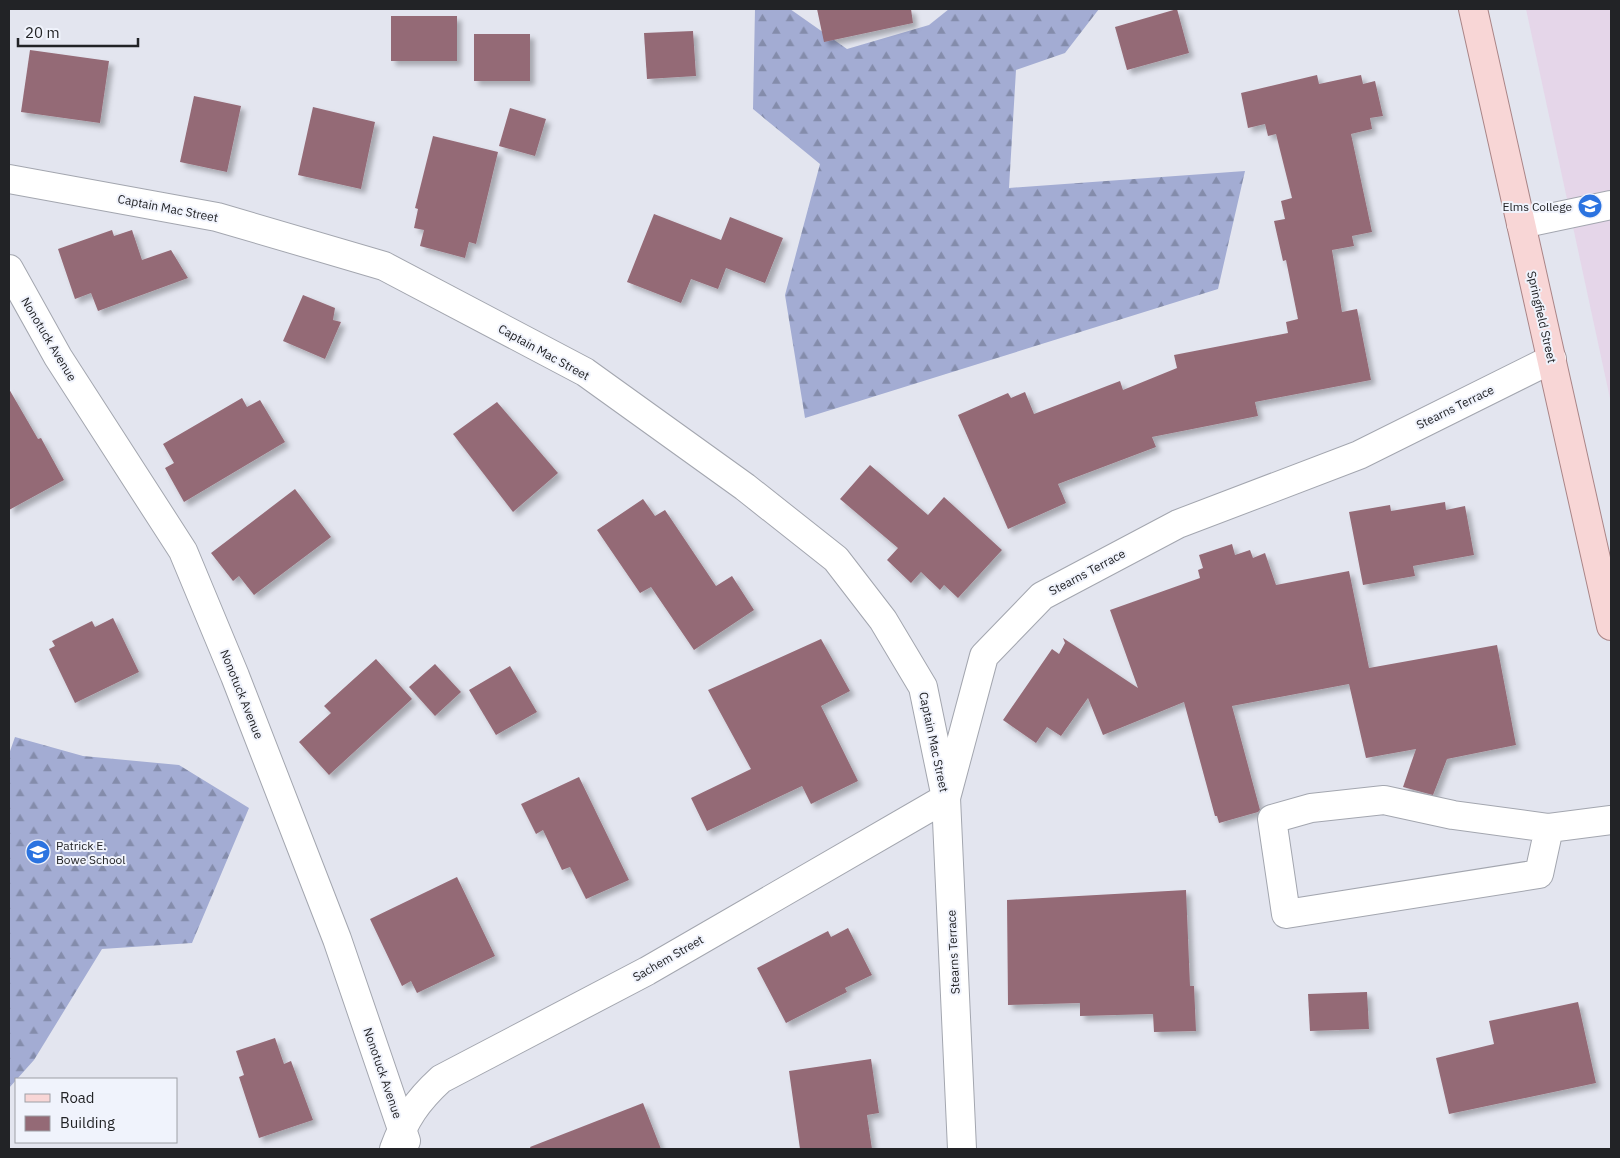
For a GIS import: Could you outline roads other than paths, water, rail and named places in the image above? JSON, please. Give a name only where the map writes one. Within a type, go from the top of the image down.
[{"type":"main road","name":"Springfield Street","points":[[1473,9],[1611,626]]},
{"type":"street","name":"Captain Mac Street","points":[[9,179],[217,217],[384,266],[585,372],[745,487],[836,559],[883,620],[923,687],[946,798]]},
{"type":"street","points":[[1521,224],[1611,205]]},
{"type":"street","name":"Nonotuck Avenue","points":[[11,279],[58,357],[183,551],[236,676],[337,939],[401,1142]]},
{"type":"street","name":"Stearns Terrace","points":[[962,1149],[946,798],[984,656],[1042,596],[1178,524],[1359,455],[1552,358]]},
{"type":"street","name":"Sachem Street","points":[[401,1142],[419,1099],[441,1079],[647,971],[946,798]]},
{"type":"street","points":[[1549,828],[1539,874],[1286,914],[1272,819],[1311,808],[1384,800],[1453,815],[1549,828],[1611,820]]},
{"type":"place","name":"Elms College","points":[[1590,206]]},
{"type":"place","name":"Patrick E. Bowe School","points":[[38,852]]}]
